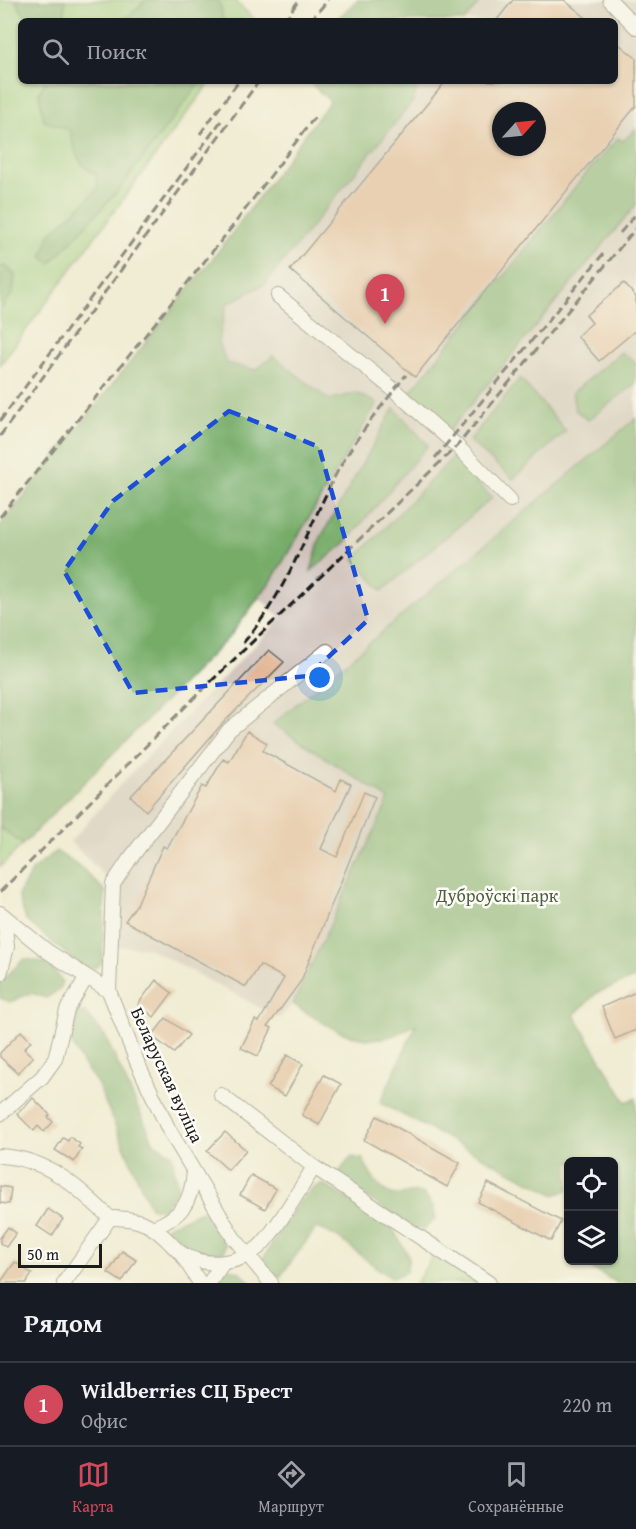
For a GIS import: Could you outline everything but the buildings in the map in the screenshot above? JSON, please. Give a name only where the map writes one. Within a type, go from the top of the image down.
[{"type":"street","points":[[610,0],[636,27]]},
{"type":"street","points":[[279,296],[394,390],[457,446],[510,500]]},
{"type":"street","points":[[2,914],[47,951],[109,991],[113,884],[118,876],[229,730],[327,651]]},
{"type":"street","points":[[0,975],[7,947],[2,914]]},
{"type":"street","points":[[0,1114],[42,1077],[55,1059],[67,1010],[86,978]]},
{"type":"street","name":"Беларуская вуліца","points":[[109,991],[137,1062],[168,1128],[246,1256],[271,1283]]},
{"type":"street","points":[[221,1095],[314,1167],[489,1283]]},
{"type":"street","points":[[0,1156],[31,1159],[45,1165],[110,1218],[134,1218],[153,1228],[180,1253],[200,1283]]},
{"type":"street","points":[[180,1253],[199,1260],[223,1263],[246,1256],[260,1246],[314,1167]]},
{"type":"street","points":[[153,1228],[171,1220],[186,1207],[191,1197],[194,1172]]},
{"type":"street","points":[[64,1283],[110,1218]]},
{"type":"street","points":[[209,1283],[223,1263]]},
{"type":"highlighted area","points":[[229,411],[319,447],[368,620],[308,676],[133,693],[64,571],[113,501]]},
{"type":"shaded area","points":[[482,0],[636,0],[636,418],[274,724],[389,798],[293,1004],[279,1018],[148,948],[109,946],[113,884],[70,842],[119,786],[281,618],[260,598],[273,578],[356,393],[330,400],[273,356],[256,370],[227,363],[218,342],[227,304],[265,284],[413,101],[418,84],[618,84],[618,18],[467,18]]},
{"type":"green space","points":[[0,0],[234,0],[253,18],[18,18],[18,84],[209,84],[0,365]]},
{"type":"green space","points":[[15,0],[65,0],[65,18],[26,18]]},
{"type":"green space","points":[[146,0],[216,0],[221,6],[223,18],[124,18]]},
{"type":"green space","points":[[357,0],[482,0],[467,18],[338,18]]},
{"type":"green space","points":[[44,84],[199,84],[118,191],[51,263],[42,257],[51,233],[97,188],[96,174],[80,162],[70,130],[44,121],[39,92]]},
{"type":"green space","points":[[311,84],[418,84],[413,101],[265,284],[227,304],[218,342],[227,363],[256,370],[273,356],[329,400],[356,393],[377,403],[273,578],[231,635],[23,844],[0,827],[0,526],[220,249],[330,101]]},
{"type":"green space","points":[[636,129],[636,205],[449,431],[407,396],[588,171],[618,138],[623,141]]},
{"type":"green space","points":[[6,266],[15,275],[13,293],[0,310],[0,267]]},
{"type":"green space","points":[[621,352],[636,362],[635,384],[588,420],[575,410],[572,393]]},
{"type":"green space","points":[[520,378],[566,431],[513,479],[469,441]]},
{"type":"green space","points":[[394,408],[428,445],[345,543],[311,571],[320,539]]},
{"type":"green space","name":"Дуброўскі парк","points":[[636,418],[636,977],[597,993],[574,1015],[626,1102],[636,1098],[636,1278],[634,1283],[617,1283],[586,1265],[618,1265],[618,1157],[564,1157],[564,1192],[555,1195],[380,1103],[416,1025],[391,1036],[364,1039],[339,1031],[293,1004],[389,799],[273,724]]},
{"type":"green space","points":[[453,457],[492,498],[382,591],[355,559]]},
{"type":"green space","points":[[0,827],[23,844],[0,867]]},
{"type":"green space","points":[[56,851],[83,869],[105,891],[102,962],[96,968],[82,967],[26,920],[18,895],[32,871]]},
{"type":"green space","points":[[24,959],[42,962],[51,967],[62,981],[60,989],[46,998],[31,993],[10,1002],[0,998],[0,982]]},
{"type":"green space","points":[[85,1012],[105,1036],[154,1143],[172,1154],[178,1189],[163,1210],[150,1207],[97,1083],[82,1063],[67,1034],[71,1014]]},
{"type":"green space","points":[[351,1157],[363,1159],[377,1183],[387,1192],[393,1195],[414,1192],[424,1194],[434,1208],[435,1219],[424,1229],[411,1227],[340,1179],[339,1172]]},
{"type":"green space","points":[[323,1184],[393,1229],[409,1257],[406,1272],[393,1278],[337,1237],[316,1228],[280,1277],[270,1274],[261,1262],[297,1205],[315,1187]]},
{"type":"green space","points":[[202,1211],[214,1222],[226,1243],[224,1252],[207,1254],[192,1251],[166,1232],[167,1226]]},
{"type":"green space","points":[[434,1254],[479,1283],[416,1283]]},
{"type":"green space","points":[[228,1268],[240,1272],[251,1283],[212,1283],[218,1272]]},
{"type":"railway","points":[[286,18],[299,0]]},
{"type":"railway","points":[[313,18],[328,0]]},
{"type":"railway","points":[[200,134],[237,84]]},
{"type":"railway","points":[[0,436],[257,84]]},
{"type":"railway","points":[[0,517],[232,227],[317,114]]},
{"type":"railway","points":[[0,421],[221,121]]},
{"type":"railway","points":[[620,233],[636,214]]},
{"type":"railway","points":[[0,892],[201,691],[457,446],[636,228]]},
{"type":"railway","points":[[435,458],[603,254]]},
{"type":"railway","points":[[243,643],[258,625],[283,585],[333,480],[349,452],[406,375]]},
{"type":"place","name":"Wildberries СЦ Брест","points":[[385,324]]}]
